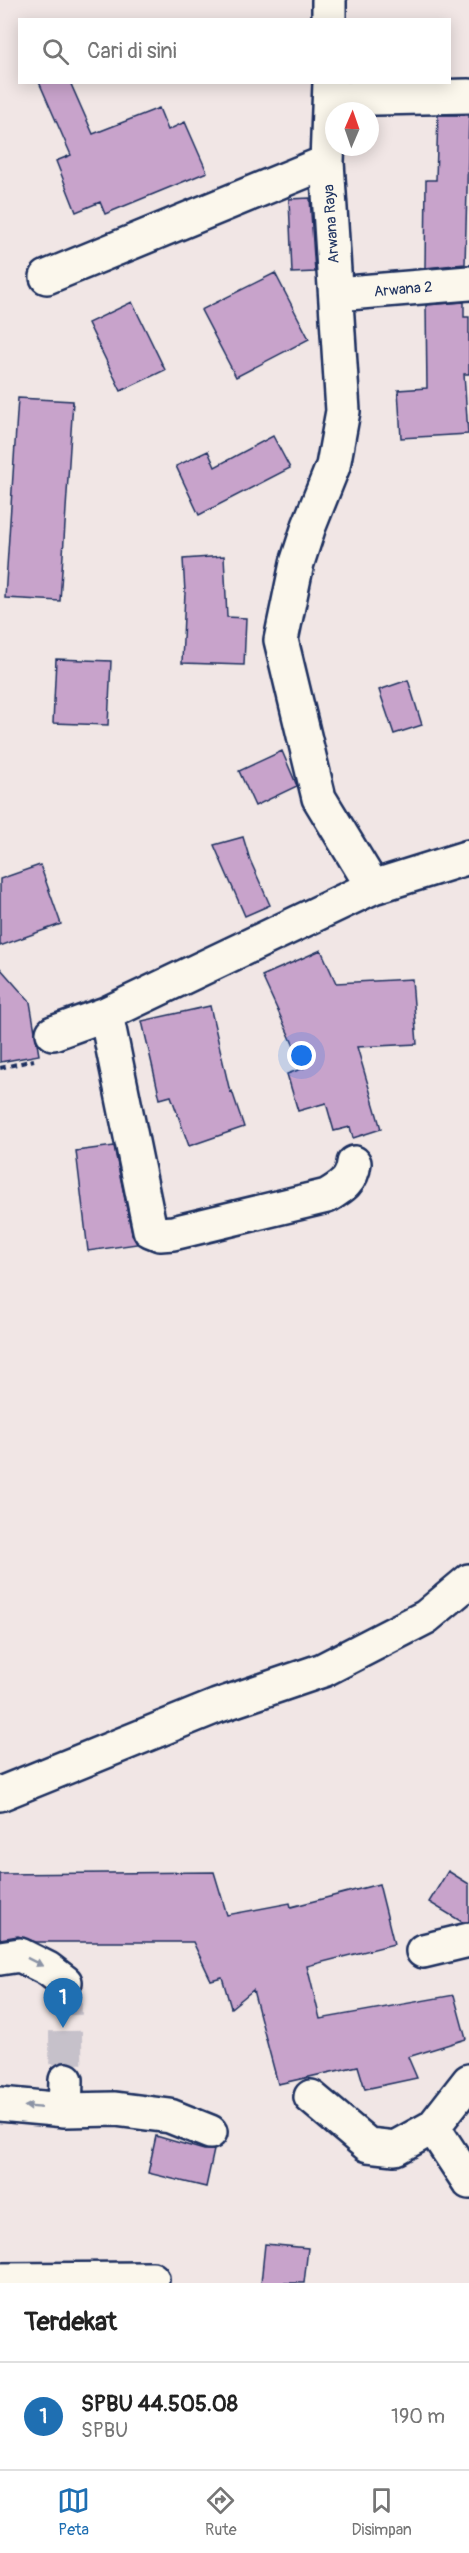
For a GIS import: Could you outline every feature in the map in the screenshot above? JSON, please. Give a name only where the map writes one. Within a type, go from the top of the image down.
[{"type":"street","points":[[329,0],[329,18]]},
{"type":"street","points":[[330,91],[469,96]]},
{"type":"street","name":"Arwana Raya","points":[[330,91],[327,162],[343,411],[333,466],[297,563],[281,640],[319,798],[373,887]]},
{"type":"street","points":[[47,278],[327,162]]},
{"type":"street","name":"Arwana 2","points":[[336,294],[469,283]]},
{"type":"street","points":[[53,1033],[106,1014],[373,887],[469,857]]},
{"type":"street","points":[[106,1014],[150,1230],[160,1234],[173,1233],[327,1196],[348,1182],[353,1173],[354,1163]]},
{"type":"street","points":[[0,1794],[217,1706],[323,1670],[426,1617],[469,1581]]},
{"type":"street","points":[[423,1951],[469,1940]]},
{"type":"street","points":[[0,1958],[20,1955],[48,1969],[65,1982]]},
{"type":"street","points":[[310,2097],[368,2145],[395,2148],[433,2127],[469,2081]]},
{"type":"street","points":[[0,2104],[66,2095],[115,2109],[170,2116],[210,2132]]},
{"type":"street","points":[[433,2127],[469,2182]]},
{"type":"street","points":[[0,2280],[152,2279]]},
{"type":"building","points":[[40,84],[71,84],[93,134],[159,108],[168,130],[185,122],[207,172],[105,214],[100,202],[76,212],[56,161],[71,155]]},
{"type":"building","points":[[438,115],[469,115],[465,264],[425,268],[426,180],[436,180]]},
{"type":"building","points":[[310,198],[315,272],[292,273],[289,199]]},
{"type":"building","points":[[275,273],[309,339],[236,377],[201,310]]},
{"type":"building","points":[[132,302],[165,370],[121,391],[88,323]]},
{"type":"building","points":[[464,302],[464,317],[469,317],[469,374],[464,374],[468,434],[401,438],[398,390],[427,388],[426,305]]},
{"type":"building","points":[[18,398],[73,401],[60,601],[5,598]]},
{"type":"building","points":[[273,436],[290,468],[199,515],[176,466],[208,451],[215,467]]},
{"type":"building","points":[[224,556],[227,617],[246,618],[244,665],[182,663],[185,592],[183,559]]},
{"type":"building","points":[[56,659],[111,661],[108,725],[53,723]]},
{"type":"building","points":[[408,680],[422,725],[394,734],[379,690]]},
{"type":"building","points":[[282,751],[297,786],[255,806],[239,771]]},
{"type":"building","points":[[243,837],[250,860],[270,905],[245,916],[214,845]]},
{"type":"building","points":[[40,865],[61,924],[0,946],[0,879]]},
{"type":"building","points":[[321,950],[336,983],[412,979],[417,1044],[357,1047],[381,1129],[353,1138],[350,1127],[334,1131],[326,1103],[298,1111],[287,1074],[304,1068],[262,976]]},
{"type":"building","points":[[0,968],[30,1002],[39,1055],[0,1062]]},
{"type":"building","points":[[210,1006],[230,1092],[232,1091],[244,1127],[189,1146],[171,1096],[160,1099],[142,1021]]},
{"type":"building","points":[[114,1146],[132,1234],[137,1244],[88,1251],[76,1151]]},
{"type":"building","points":[[448,1871],[469,1884],[469,1922],[462,1922],[429,1902]]},
{"type":"building","points":[[214,1872],[227,1915],[290,1903],[291,1907],[379,1884],[394,1944],[307,1966],[320,2019],[454,1995],[466,2039],[408,2057],[417,2078],[365,2089],[358,2066],[278,2084],[253,1990],[231,2008],[222,1977],[211,1980],[193,1942],[36,1942],[18,1936],[0,1939],[0,1874]]},
{"type":"building","points":[[156,2136],[204,2150],[214,2150],[206,2187],[148,2173]]},
{"type":"building","points":[[265,2244],[308,2248],[304,2283],[261,2283]]},
{"type":"tunnel","points":[[65,1982],[66,2080]]},
{"type":"place","name":"SPBU 44.505.08","points":[[63,2028]]}]
